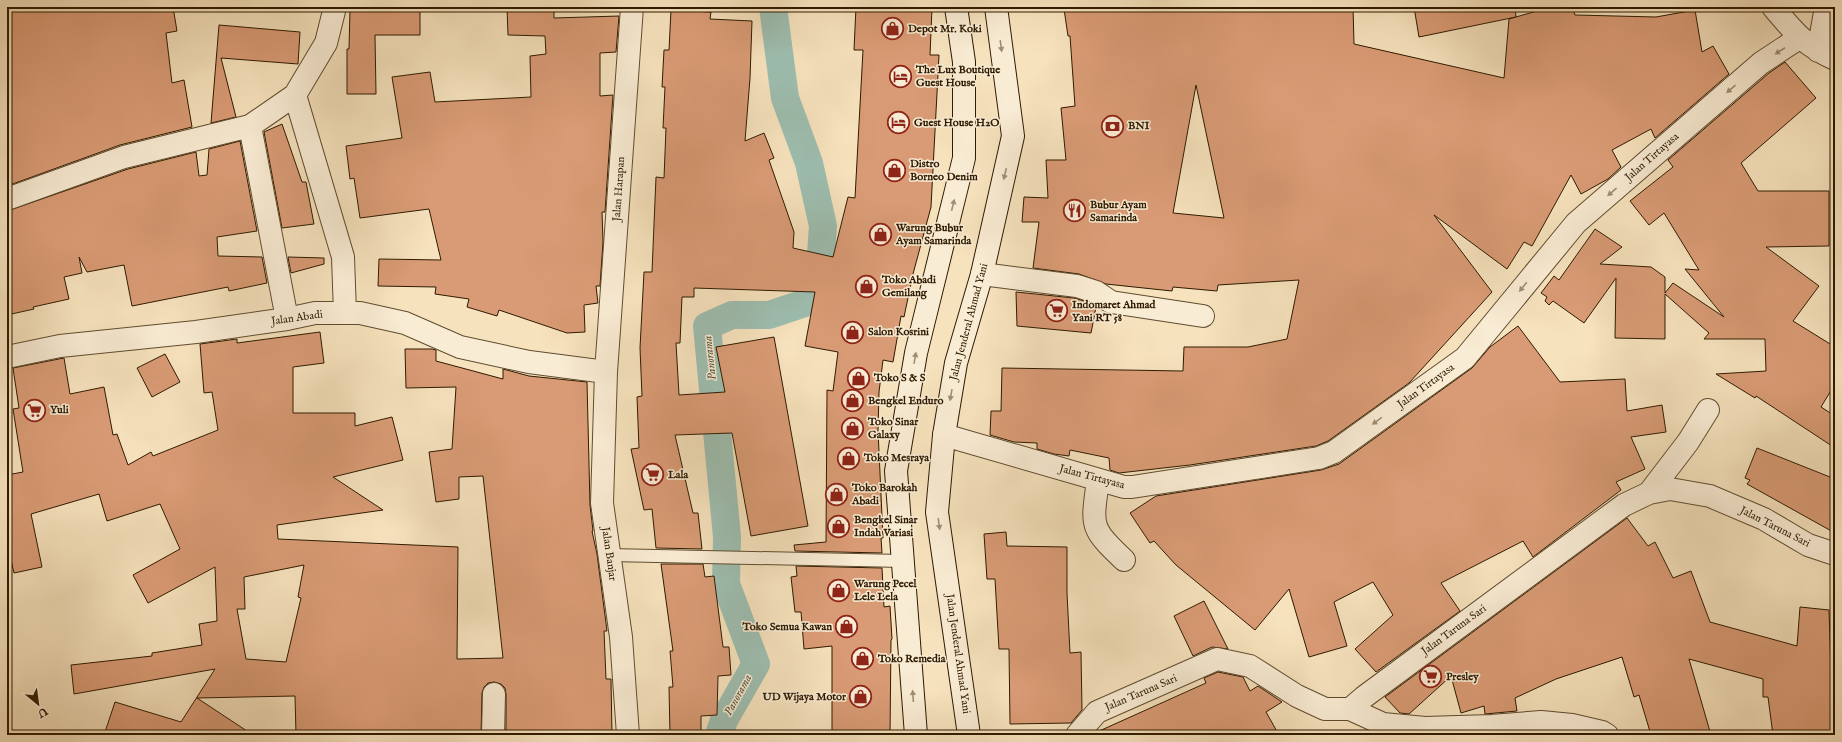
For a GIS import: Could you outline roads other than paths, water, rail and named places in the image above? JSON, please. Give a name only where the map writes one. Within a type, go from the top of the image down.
[{"type":"street","points":[[7,199],[124,157],[250,126],[295,95],[326,43],[335,7]]},
{"type":"street","name":"Jalan Harapan","points":[[606,372],[632,7]]},
{"type":"street","points":[[916,735],[896,471],[916,353],[964,158],[964,62],[956,7]]},
{"type":"street","name":"Jalan Jenderal Ahmad Yani","points":[[969,735],[937,512],[944,436],[956,363],[982,274],[1013,136],[996,7]]},
{"type":"street","points":[[1773,7],[1799,38],[1827,55]]},
{"type":"street","points":[[1826,7],[1827,55]]},
{"type":"street","name":"Jalan Tirtayasa","points":[[944,436],[1124,487],[1319,458],[1334,452],[1464,358],[1576,223],[1761,63],[1799,38]]},
{"type":"street","points":[[295,95],[343,257],[345,313]]},
{"type":"street","points":[[250,126],[287,319]]},
{"type":"street","points":[[982,274],[1077,286],[1096,292],[1111,302],[1203,316]]},
{"type":"street","name":"Jalan Abadi","points":[[7,356],[60,346],[196,332],[287,319],[315,313],[360,313],[405,323],[460,347],[529,362],[606,372]]},
{"type":"street","name":"Jalan Banjar","points":[[606,372],[602,502],[621,637],[628,735]]},
{"type":"street","points":[[1649,493],[1688,442],[1708,410]]},
{"type":"street","points":[[1098,480],[1094,522],[1103,540],[1124,560]]},
{"type":"street","name":"Jalan Taruna Sari","points":[[1077,735],[1097,712],[1217,659],[1250,666],[1297,696],[1325,709],[1350,709],[1370,692],[1624,505],[1649,493],[1670,490],[1710,496],[1764,519],[1808,545],[1835,554]]},
{"type":"street","points":[[493,735],[494,694]]},
{"type":"street","points":[[1350,709],[1383,724],[1425,728],[1491,726],[1541,722],[1572,724],[1602,732],[1607,735]]},
{"type":"lane","points":[[609,555],[903,561]]},
{"type":"waterway","name":"Panorama","points":[[719,735],[724,720],[756,664],[726,584],[727,537],[707,326],[732,315],[769,315],[805,303],[820,269],[823,226],[809,163],[785,98],[773,7]]},
{"type":"place","name":"Depot Mr. Koki","points":[[893,29]]},
{"type":"place","name":"The Lux Boutique Guest House","points":[[900,76]]},
{"type":"place","name":"Guest House H2O","points":[[898,123]]},
{"type":"place","name":"BNI","points":[[1112,126]]},
{"type":"place","name":"Distro Borneo Denim","points":[[895,170]]},
{"type":"place","name":"Bubur Ayam Samarinda","points":[[1075,211]]},
{"type":"place","name":"Warung Bubur Ayam Samarinda","points":[[881,234]]},
{"type":"place","name":"Toko Abadi Gemilang","points":[[866,286]]},
{"type":"place","name":"Indomaret Ahmad Yani RT 58","points":[[1056,311]]},
{"type":"place","name":"Salon Kosrini","points":[[853,332]]},
{"type":"place","name":"Toko S & S","points":[[858,378]]},
{"type":"place","name":"Bengkel Enduro","points":[[852,401]]},
{"type":"place","name":"Yuli","points":[[35,410]]},
{"type":"place","name":"Toko Sinar Galaxy","points":[[852,428]]},
{"type":"place","name":"Toko Mesraya","points":[[848,458]]},
{"type":"place","name":"Lala","points":[[652,475]]},
{"type":"place","name":"Toko Barokah Abadi","points":[[836,494]]},
{"type":"place","name":"Bengkel Sinar Indah Variasi","points":[[838,526]]},
{"type":"place","name":"Warung Pecel Lele Lela","points":[[838,590]]},
{"type":"place","name":"Toko Semua Kawan","points":[[847,627]]},
{"type":"place","name":"Toko Remedia","points":[[862,659]]},
{"type":"place","name":"Presley","points":[[1431,677]]},
{"type":"place","name":"UD Wijaya Motor","points":[[861,697]]}]
